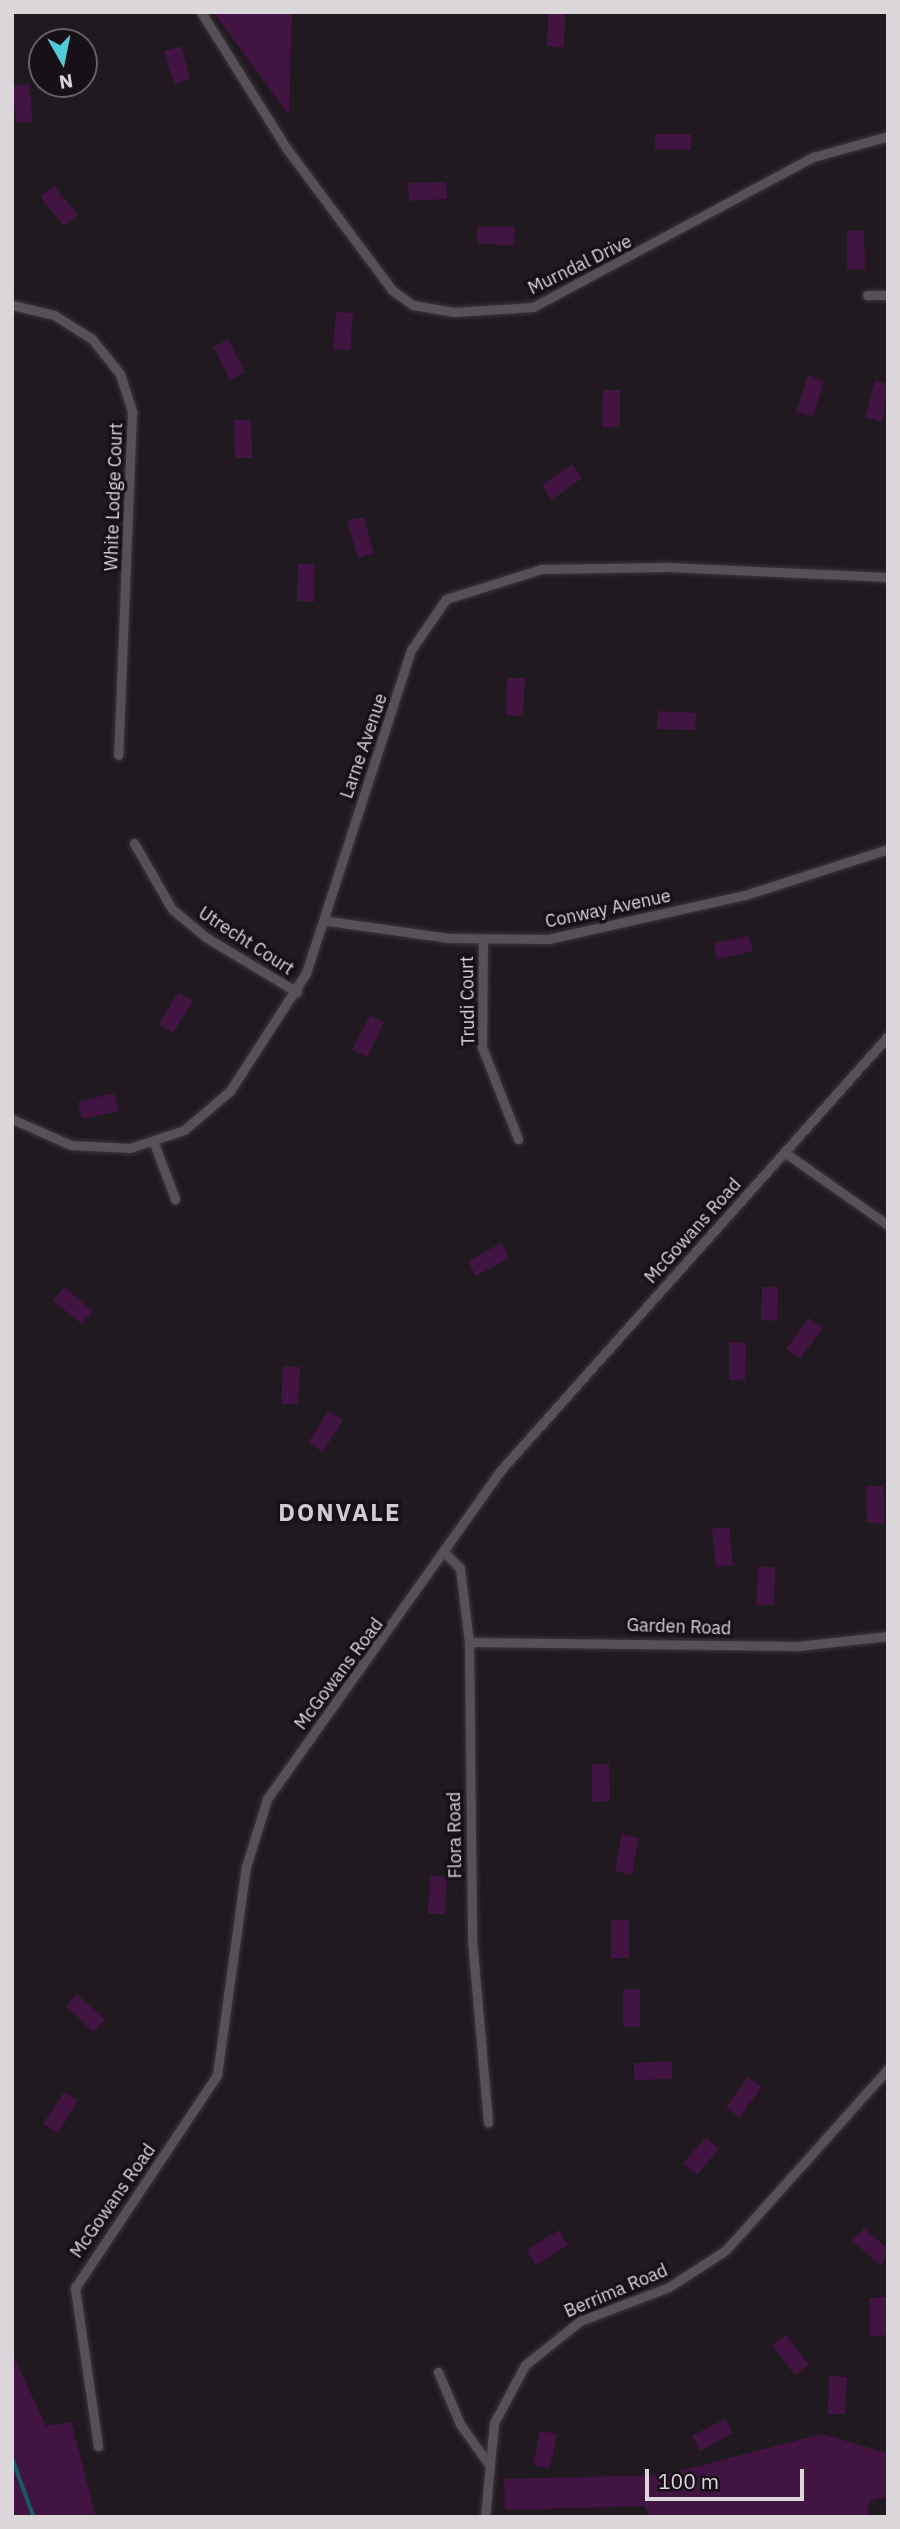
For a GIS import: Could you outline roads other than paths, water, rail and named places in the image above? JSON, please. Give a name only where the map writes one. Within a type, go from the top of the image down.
[{"type":"street","name":"Murndal Drive","points":[[201,12],[286,149],[392,290],[413,305],[454,312],[533,307],[813,157],[888,136]]},
{"type":"street","points":[[867,295],[888,295]]},
{"type":"street","name":"White Lodge Court","points":[[12,305],[54,315],[92,339],[120,374],[132,412],[118,755]]},
{"type":"street","name":"Larne Avenue","points":[[12,1119],[85,1148],[154,1143],[219,1103],[297,992],[328,920],[411,650],[446,598],[541,569],[668,567],[888,577]]},
{"type":"street","name":"Utrecht Court","points":[[134,843],[172,909],[207,938],[297,992]]},
{"type":"street","name":"Conway Avenue","points":[[328,920],[482,941],[548,939],[732,898],[888,849]]},
{"type":"street","name":"Trudi Court","points":[[482,941],[482,1047],[518,1139]]},
{"type":"street","name":"McGowans Road","points":[[99,2446],[75,2298],[79,2277],[217,2075],[246,1867],[267,1799],[446,1554],[500,1472],[888,1036]]},
{"type":"street","points":[[154,1143],[175,1199]]},
{"type":"street","points":[[784,1152],[888,1225]]},
{"type":"street","name":"Flora Road","points":[[446,1554],[460,1568],[469,1642],[472,1939],[488,2122]]},
{"type":"street","name":"Garden Road","points":[[469,1642],[798,1646],[888,1636]]},
{"type":"street","name":"Berrima Road","points":[[485,2517],[487,2462],[501,2404],[541,2349],[580,2320],[668,2287],[726,2250],[888,2069]]},
{"type":"street","points":[[438,2372],[460,2424],[487,2462]]},
{"type":"waterway","points":[[12,2457],[34,2517]]},
{"type":"district","name":"DONVALE","points":[[340,1513]]}]
